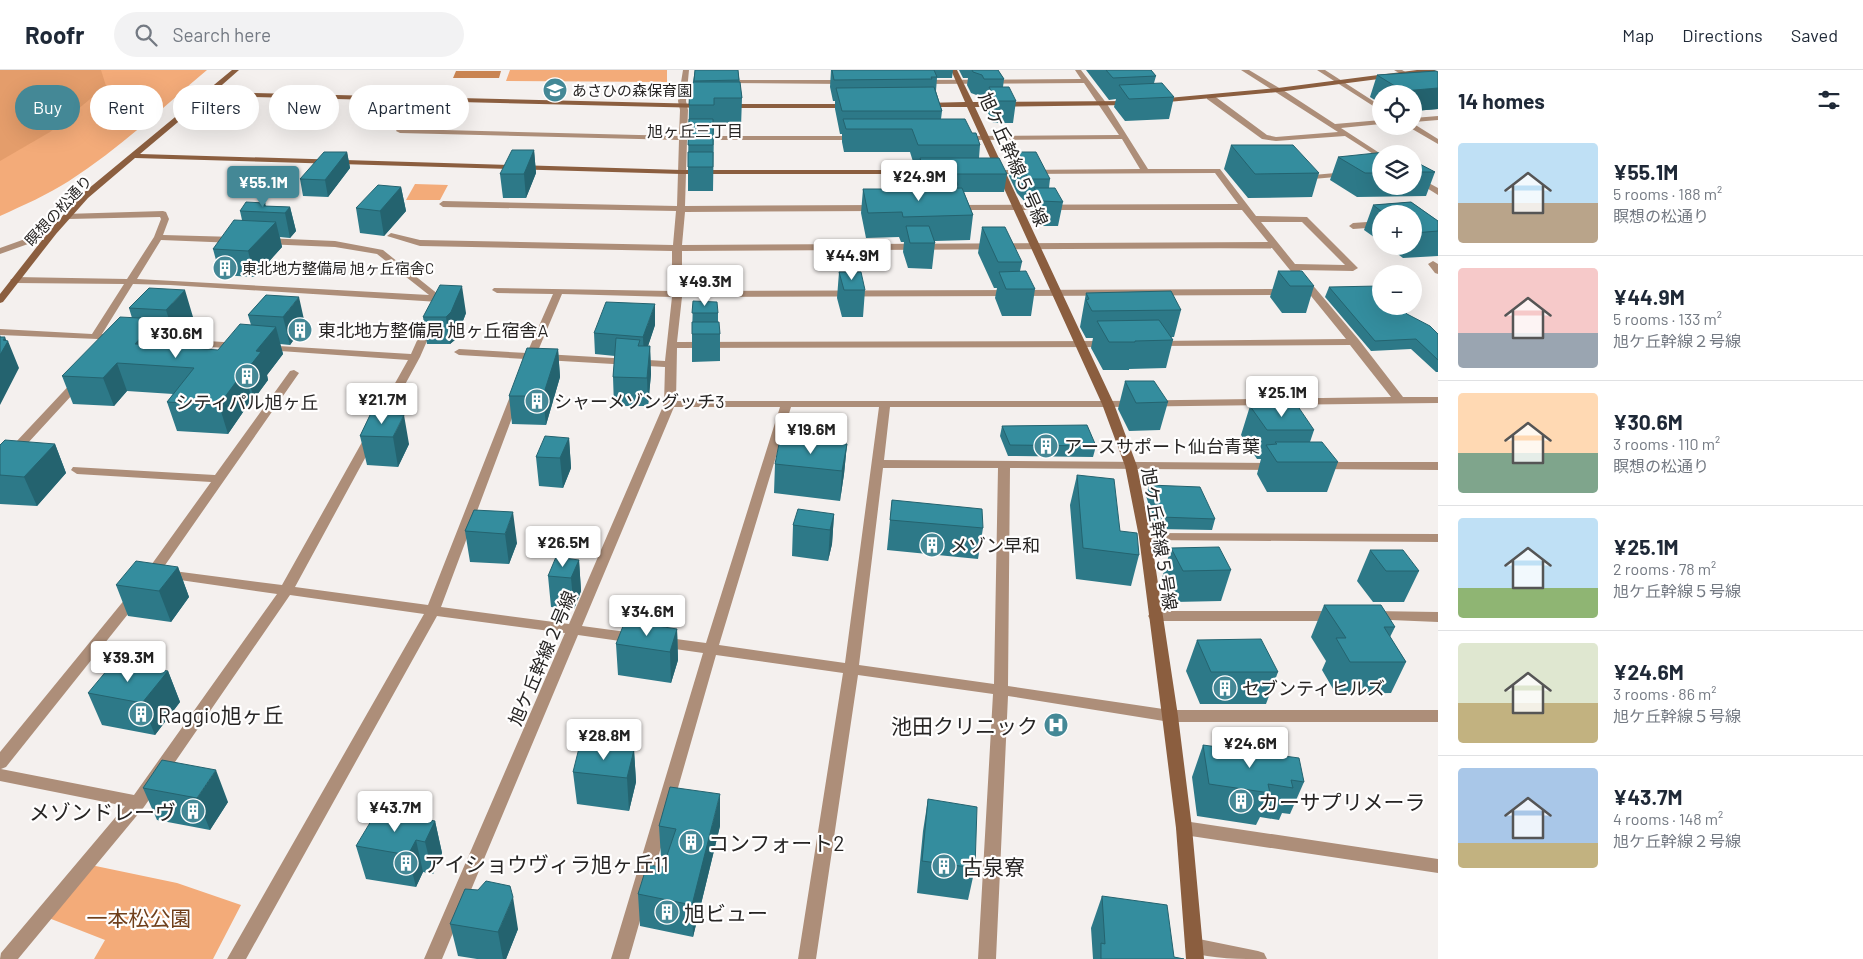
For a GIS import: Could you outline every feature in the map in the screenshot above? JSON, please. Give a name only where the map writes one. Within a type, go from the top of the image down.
[{"type":"street","name":"瞑想の松通り","points":[[218,85],[236,70]]},
{"type":"street","name":"旭ケ丘幹線５号線","points":[[954,70],[972,105],[997,172],[1018,208],[1108,404],[1131,466],[1145,537],[1170,716],[1184,828],[1194,952]]},
{"type":"street","points":[[1078,70],[1103,104],[1146,171]]},
{"type":"street","points":[[1244,70],[1372,151]]},
{"type":"street","points":[[1320,70],[1372,103]]},
{"type":"street","points":[[1149,102],[1278,90],[1400,72],[1433,70]]},
{"type":"street","points":[[1400,72],[1438,94]]},
{"type":"street","name":"旭ケ丘幹線２号線","points":[[433,959],[670,404],[670,364],[677,294],[677,248],[681,208],[683,106],[689,78]]},
{"type":"street","points":[[911,82],[1086,81]]},
{"type":"street","points":[[715,82],[852,82]]},
{"type":"street","points":[[1158,90],[1167,101]]},
{"type":"street","points":[[259,95],[349,98]]},
{"type":"street","points":[[1210,97],[1265,137],[1276,139],[1346,134]]},
{"type":"street","points":[[469,101],[710,106]]},
{"type":"street","points":[[918,106],[1140,102]]},
{"type":"street","points":[[720,106],[860,106]]},
{"type":"street","points":[[1422,119],[1438,118]]},
{"type":"street","name":"瞑想の松通り","points":[[0,300],[53,232],[85,196],[173,123]]},
{"type":"street","points":[[1333,126],[1372,123]]},
{"type":"street","points":[[401,130],[683,138],[868,138]]},
{"type":"street","points":[[1422,133],[1438,142]]},
{"type":"street","points":[[946,138],[1124,137]]},
{"type":"street","points":[[134,156],[682,172],[946,172]]},
{"type":"street","points":[[997,172],[1217,171],[1243,207],[1355,342],[1400,402]]},
{"type":"street","points":[[1314,177],[1372,172]]},
{"type":"street","points":[[1422,182],[1438,192]]},
{"type":"street","points":[[443,204],[681,208],[889,208]]},
{"type":"street","points":[[939,208],[1243,207]]},
{"type":"street","points":[[68,216],[163,214],[165,219],[158,237],[96,336]]},
{"type":"street","points":[[1253,219],[1304,218],[1353,268],[1293,267]]},
{"type":"street","points":[[1353,226],[1372,225]]},
{"type":"street","points":[[0,251],[53,232]]},
{"type":"street","points":[[391,236],[420,244],[677,248],[1276,246]]},
{"type":"street","points":[[158,237],[335,244],[380,252],[439,299]]},
{"type":"street","points":[[15,280],[170,282],[439,299]]},
{"type":"street","points":[[497,290],[677,294],[1312,292]]},
{"type":"street","points":[[236,959],[432,612],[558,291]]},
{"type":"street","points":[[7,959],[138,802],[286,591],[415,357],[439,299]]},
{"type":"street","points":[[0,332],[96,336],[415,357]]},
{"type":"street","points":[[106,352],[129,339]]},
{"type":"street","points":[[1149,344],[1355,342]]},
{"type":"street","points":[[672,345],[1119,344]]},
{"type":"street","points":[[459,352],[531,356]]},
{"type":"street","points":[[544,357],[670,364]]},
{"type":"street","points":[[0,763],[154,572],[217,479],[294,373]]},
{"type":"street","points":[[0,466],[86,374]]},
{"type":"street","points":[[670,404],[1108,404],[1400,402],[1438,400]]},
{"type":"street","points":[[620,959],[711,649],[787,403]]},
{"type":"street","points":[[807,959],[851,670],[885,404]]},
{"type":"street","points":[[878,464],[1290,466]]},
{"type":"street","points":[[987,959],[1001,690],[1004,465]]},
{"type":"street","points":[[1309,466],[1438,466]]},
{"type":"street","points":[[78,470],[217,479]]},
{"type":"street","points":[[1145,537],[1438,538]]},
{"type":"street","points":[[154,572],[1001,690],[1170,716],[1438,716]]},
{"type":"street","points":[[1155,616],[1438,617]]},
{"type":"street","points":[[0,775],[138,802]]},
{"type":"street","points":[[1184,828],[1438,866]]},
{"type":"street","points":[[1194,952],[1258,959]]},
{"type":"green space","points":[[0,70],[207,70],[190,85],[173,85],[173,99],[163,108],[163,85],[90,85],[90,130],[138,130],[69,181],[35,200],[0,216]]},
{"type":"green space","points":[[510,70],[667,70],[667,82],[506,81]]},
{"type":"green space","points":[[415,184],[448,185],[440,200],[406,200]]},
{"type":"green space","name":"一本松公園","points":[[86,864],[177,883],[241,905],[213,959],[94,959],[105,940],[41,915]]},
{"type":"shaded area","points":[[0,70],[101,70],[106,85],[90,85],[90,99],[80,107],[80,85],[15,85],[15,130],[52,130],[0,161]]},
{"type":"shaded area","points":[[456,71],[501,71],[499,78],[453,78]]},
{"type":"building","points":[[695,70],[738,70],[739,80],[694,81]]},
{"type":"building","points":[[832,70],[934,70],[937,77],[931,77],[932,79],[834,80]]},
{"type":"building","points":[[972,70],[998,70],[1004,79],[984,79],[982,75]]},
{"type":"building","points":[[1106,70],[1151,70],[1156,76],[1113,78]]},
{"type":"building","points":[[1436,71],[1438,72],[1438,88],[1422,89],[1422,85],[1393,85],[1377,75]]},
{"type":"building","points":[[693,82],[740,82],[742,98],[714,98],[714,105],[689,105],[690,86],[692,86]]},
{"type":"building","points":[[1162,83],[1174,97],[1129,99],[1119,85]]},
{"type":"building","points":[[934,87],[942,111],[842,111],[836,88]]},
{"type":"building","points":[[989,87],[1009,87],[1016,101],[996,101]]},
{"type":"building","points":[[689,119],[713,119],[713,145],[688,145]]},
{"type":"building","points":[[843,119],[965,119],[972,133],[976,133],[980,145],[918,145],[912,129],[846,129]]},
{"type":"building","points":[[1231,145],[1293,145],[1319,173],[1255,174]]},
{"type":"building","points":[[512,150],[534,150],[524,174],[500,174]]},
{"type":"building","points":[[324,152],[347,152],[325,180],[300,179]]},
{"type":"building","points":[[688,152],[713,152],[713,167],[688,167]]},
{"type":"building","points":[[1013,152],[1036,152],[1050,179],[1030,179],[1021,169]]},
{"type":"building","points":[[1372,153],[1372,173],[1365,173],[1338,157]]},
{"type":"building","points":[[920,158],[999,158],[1007,174],[954,174],[958,185],[928,185]]},
{"type":"building","points":[[1422,165],[1435,172],[1422,172]]},
{"type":"building","points":[[378,185],[401,187],[380,211],[356,208]]},
{"type":"building","points":[[962,188],[973,215],[903,217],[902,212],[868,213],[863,189],[933,191],[932,189]]},
{"type":"building","points":[[1034,188],[1055,188],[1063,202],[1041,201]]},
{"type":"building","points":[[246,202],[265,203],[264,206],[290,207],[285,213],[240,211]]},
{"type":"building","points":[[1411,202],[1415,205],[1373,205]]},
{"type":"building","points":[[1422,210],[1438,221],[1438,231],[1422,232]]},
{"type":"building","points":[[234,220],[276,222],[248,251],[213,249]]},
{"type":"building","points":[[906,226],[929,226],[935,243],[910,243]]},
{"type":"building","points":[[982,227],[1005,227],[1022,262],[998,262]]},
{"type":"building","points":[[1026,271],[1035,289],[1006,289],[999,272]]},
{"type":"building","points":[[1278,271],[1302,271],[1314,286],[1290,286]]},
{"type":"building","points":[[839,272],[861,272],[865,290],[844,290]]},
{"type":"building","points":[[440,285],[462,286],[451,312],[446,317],[423,317]]},
{"type":"building","points":[[1372,286],[1372,315],[1409,315],[1430,326],[1438,334],[1438,360],[1416,339],[1375,341],[1329,287]]},
{"type":"building","points":[[149,288],[185,290],[166,310],[129,308]]},
{"type":"building","points":[[1171,291],[1181,310],[1092,311],[1086,300],[1089,299],[1086,293]]},
{"type":"building","points":[[266,295],[299,297],[283,317],[248,315]]},
{"type":"building","points":[[693,301],[717,302],[718,313],[692,313]]},
{"type":"building","points":[[606,302],[655,304],[643,337],[594,333]]},
{"type":"building","points":[[120,317],[158,319],[135,344],[218,350],[240,324],[276,327],[256,351],[261,352],[244,371],[219,405],[167,402],[194,368],[117,363],[103,378],[62,376]]},
{"type":"building","points":[[1159,320],[1173,340],[1109,342],[1097,321]]},
{"type":"building","points":[[692,322],[719,322],[720,334],[692,334]]},
{"type":"building","points":[[0,337],[5,337],[3,340],[8,341],[0,355]]},
{"type":"building","points":[[616,338],[640,340],[638,346],[650,346],[647,378],[613,377]]},
{"type":"building","points":[[527,348],[558,349],[543,396],[509,396]]},
{"type":"building","points":[[1125,381],[1154,381],[1168,402],[1136,403]]},
{"type":"building","points":[[1297,405],[1314,430],[1267,430],[1250,406]]},
{"type":"building","points":[[371,413],[404,415],[393,437],[360,436]]},
{"type":"building","points":[[1087,425],[1096,446],[1010,445],[1002,426]]},
{"type":"building","points":[[545,436],[569,438],[560,458],[536,457]]},
{"type":"building","points":[[780,439],[847,444],[842,471],[775,464]]},
{"type":"building","points":[[5,440],[55,444],[24,477],[0,475],[0,445]]},
{"type":"building","points":[[1275,442],[1322,442],[1338,462],[1277,462],[1266,445],[1277,444]]},
{"type":"building","points":[[1077,475],[1114,479],[1120,531],[1137,533],[1139,555],[1083,548]]},
{"type":"building","points":[[1149,485],[1200,487],[1215,519],[1161,517]]},
{"type":"building","points":[[892,500],[982,509],[983,528],[890,520]]},
{"type":"building","points":[[798,509],[834,514],[830,530],[793,525]]},
{"type":"building","points":[[474,510],[513,512],[505,534],[465,531]]},
{"type":"building","points":[[1219,547],[1231,570],[1183,571],[1171,548]]},
{"type":"building","points":[[1370,550],[1403,550],[1419,571],[1386,571]]},
{"type":"building","points":[[556,557],[579,560],[571,578],[548,576]]},
{"type":"building","points":[[136,561],[178,567],[159,591],[116,585]]},
{"type":"building","points":[[1324,605],[1381,605],[1395,627],[1384,627],[1406,662],[1350,662],[1336,638],[1346,638]]},
{"type":"building","points":[[625,621],[677,629],[670,652],[616,644]]},
{"type":"building","points":[[1261,639],[1278,672],[1211,672],[1197,640]]},
{"type":"building","points":[[113,663],[168,671],[142,703],[88,693]]},
{"type":"building","points":[[580,744],[634,750],[627,778],[573,772]]},
{"type":"building","points":[[1203,745],[1299,758],[1304,782],[1291,780],[1293,788],[1268,784],[1270,793],[1209,784]]},
{"type":"building","points":[[162,760],[216,770],[197,798],[143,788]]},
{"type":"building","points":[[670,787],[720,794],[692,905],[638,894],[647,865],[663,867],[676,829],[659,826]]},
{"type":"building","points":[[928,799],[977,807],[975,868],[922,861]]},
{"type":"building","points":[[377,811],[435,821],[425,842],[416,840],[408,855],[356,846]]},
{"type":"building","points":[[486,881],[510,886],[513,897],[498,932],[450,924],[465,889],[478,890]]},
{"type":"building","points":[[1102,896],[1167,905],[1174,957],[1184,959],[1101,959],[1101,943],[1105,944]]},
{"type":"place","name":"あさひの森保育園","points":[[555,90]]},
{"type":"place","name":"東北地方整備局 旭ヶ丘宿舎C","points":[[225,268]]},
{"type":"place","name":"東北地方整備局 旭ヶ丘宿舎A","points":[[300,330]]},
{"type":"place","name":"シティパル旭ヶ丘","points":[[247,376]]},
{"type":"place","name":"シャーメゾングッチ3","points":[[537,401]]},
{"type":"place","name":"アースサポート仙台青葉","points":[[1046,446]]},
{"type":"place","name":"メゾン早和","points":[[932,545]]},
{"type":"place","name":"セブンティヒルズ","points":[[1225,688]]},
{"type":"place","name":"Raggio旭ヶ丘","points":[[141,714]]},
{"type":"place","name":"池田クリニック","points":[[1056,725]]},
{"type":"place","name":"カーサプリメーラ","points":[[1241,801]]},
{"type":"place","name":"メゾンドレーヴ","points":[[193,811]]},
{"type":"place","name":"コンフォート2","points":[[691,842]]},
{"type":"place","name":"アイショウヴィラ旭ヶ丘11","points":[[406,863]]},
{"type":"place","name":"古泉寮","points":[[944,866]]},
{"type":"place","name":"旭ビュー","points":[[667,912]]},
{"type":"district","name":"旭ヶ丘三丁目","points":[[695,130]]}]
